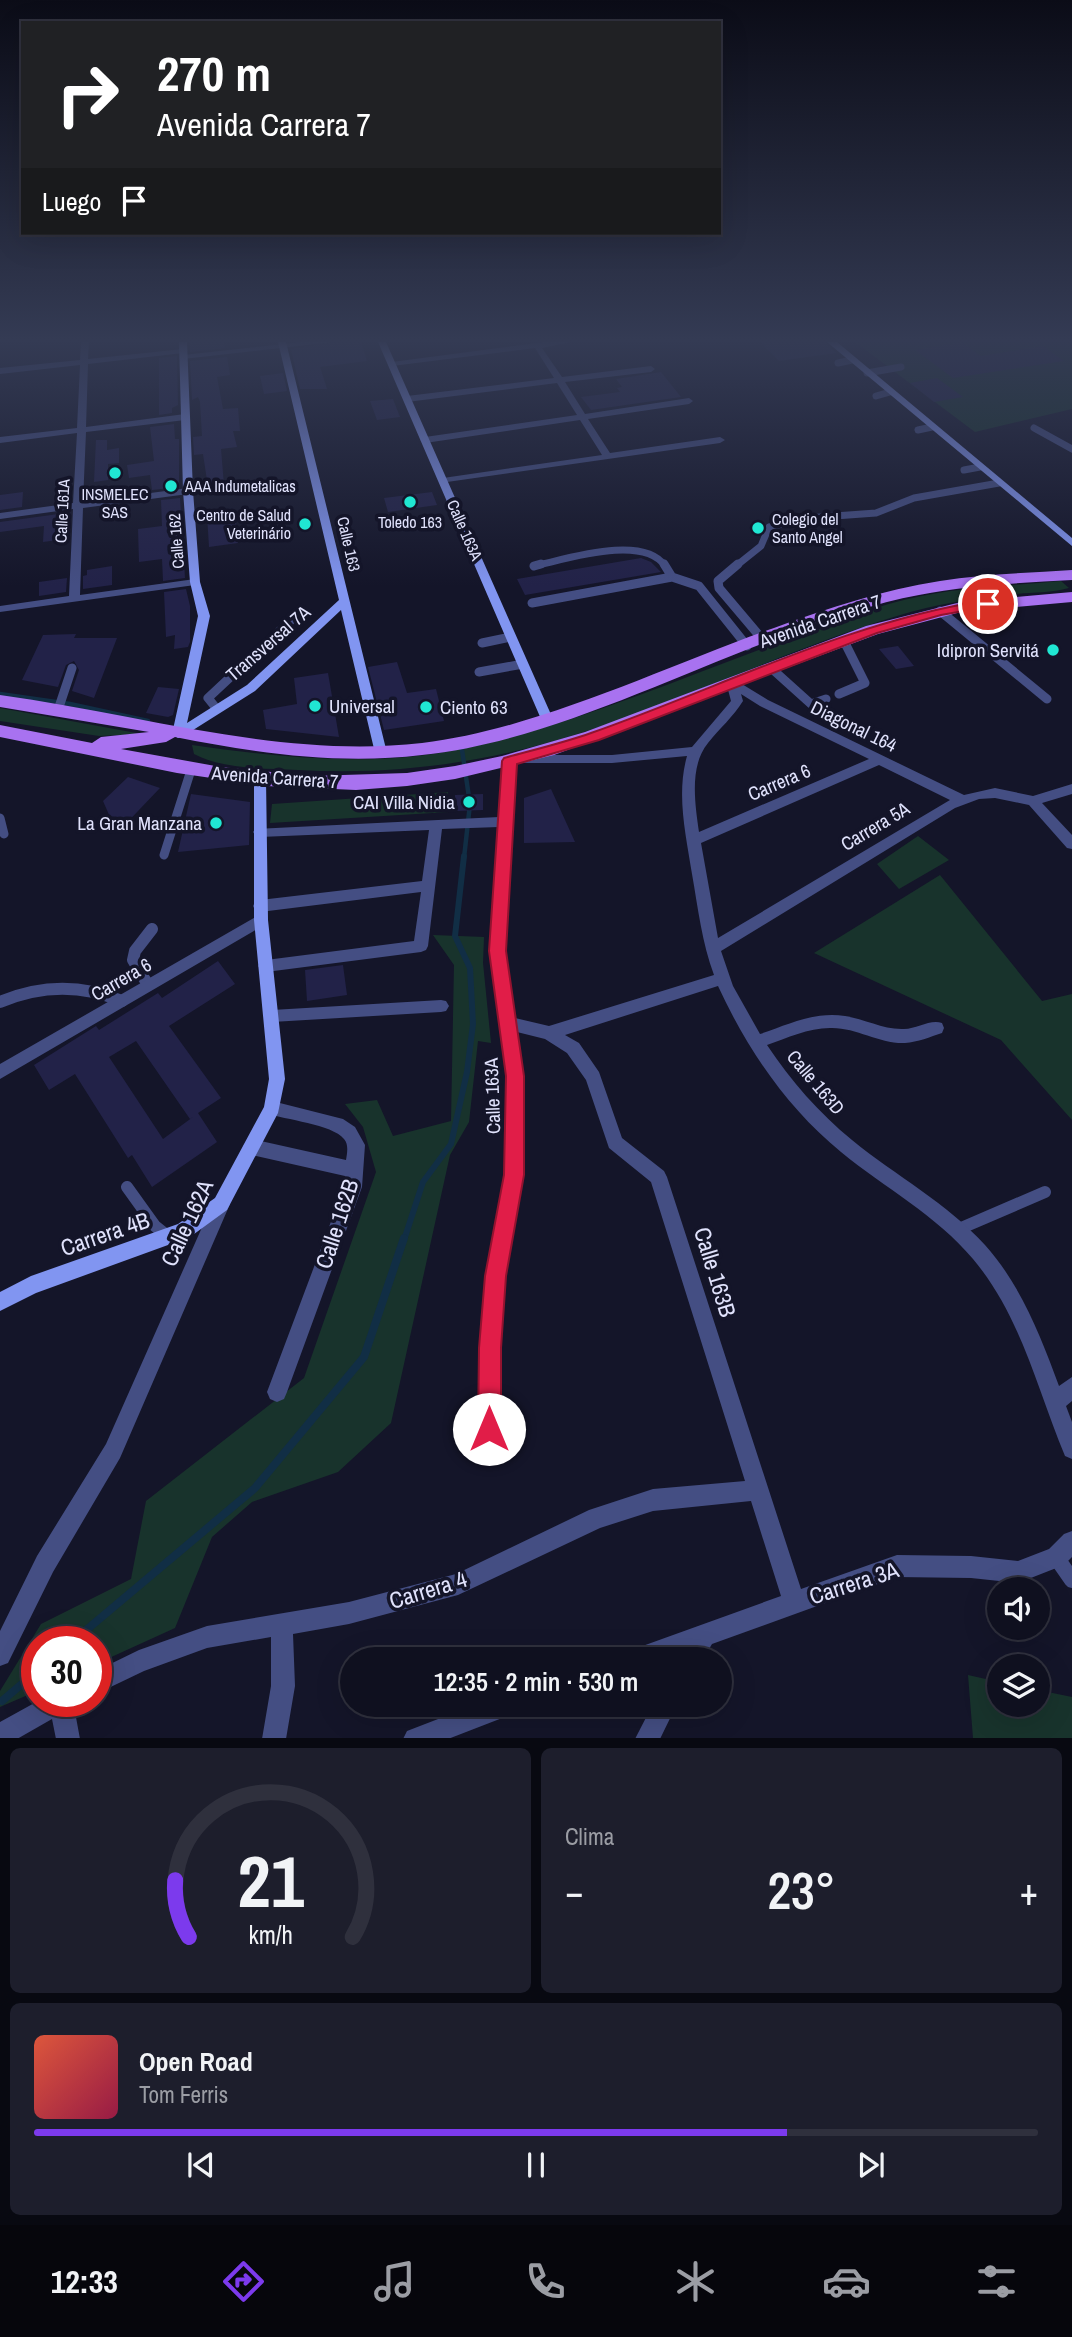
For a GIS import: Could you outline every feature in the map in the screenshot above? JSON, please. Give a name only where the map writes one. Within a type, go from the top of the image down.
[{"type":"main road","name":"Avenida Carrera 7","points":[[0,701],[282,750],[381,753],[470,740],[547,719],[898,594],[966,583],[1069,577]]},
{"type":"main road","name":"Avenida Carrera 7","points":[[0,731],[191,770],[260,779],[372,782],[429,776],[516,760],[594,737],[844,640],[940,611],[1072,597]]},
{"type":"main road","points":[[43,739],[122,743],[178,734],[191,770]]},
{"type":"street","name":"Calle 161A","points":[[74,598],[82,423]]},
{"type":"street","points":[[0,440],[121,423]]},
{"type":"street","name":"Calle 162","points":[[178,734],[204,616],[195,582],[185,423]]},
{"type":"street","name":"Calle 163","points":[[302,423],[381,753]]},
{"type":"street","name":"Calle 163A","points":[[418,423],[547,719]]},
{"type":"street","points":[[425,440],[536,423]]},
{"type":"street","points":[[587,423],[608,457]]},
{"type":"street","points":[[927,423],[1070,538]]},
{"type":"street","points":[[0,435],[82,428]]},
{"type":"street","points":[[443,481],[720,440]]},
{"type":"street","points":[[0,516],[188,491]]},
{"type":"street","points":[[0,609],[195,582]]},
{"type":"street","name":"Transversal 7A","points":[[178,734],[266,675],[344,601]]},
{"type":"street","points":[[516,760],[612,759],[695,751],[737,701],[732,682]]},
{"type":"street","name":"Diagonal 164","points":[[732,682],[764,703],[962,800]]},
{"type":"street","name":"Calle 163D","points":[[695,751],[690,789],[694,841],[713,948],[723,979],[757,1042],[790,1089],[826,1128],[870,1166],[959,1229],[982,1255],[1008,1297],[1072,1448]]},
{"type":"street","name":"Calle 163A","points":[[489,1429],[490,1348],[495,1276],[514,1175],[515,1076],[497,951],[504,822],[516,760]]},
{"type":"street","name":"Carrera 6","points":[[694,841],[880,760]]},
{"type":"street","name":"Calle 162A","points":[[0,1654],[45,1564],[113,1451],[221,1204],[272,1108],[277,1079],[260,913],[260,779]]},
{"type":"street","name":"Carrera 5A","points":[[713,948],[962,800],[995,793],[1033,801],[1072,789]]},
{"type":"street","points":[[1033,801],[1072,844]]},
{"type":"street","points":[[261,832],[504,822]]},
{"type":"street","points":[[266,966],[421,946],[436,825]]},
{"type":"street","name":"Carrera 6","points":[[0,1072],[148,985],[260,913],[428,886]]},
{"type":"street","points":[[549,1033],[723,979]]},
{"type":"street","points":[[272,1016],[441,1006]]},
{"type":"street","points":[[757,1042],[827,1021],[843,1022],[885,1036],[908,1036],[936,1028]]},
{"type":"street","name":"Calle 163B","points":[[508,1023],[549,1033],[582,1057],[593,1077],[615,1143],[658,1177],[794,1603]]},
{"type":"street","name":"Calle 162B","points":[[272,1108],[337,1124],[349,1132],[356,1146],[353,1187],[277,1392]]},
{"type":"street","points":[[252,1147],[355,1170]]},
{"type":"street","name":"Carrera 4B","points":[[0,1302],[31,1285],[170,1238],[221,1204]]},
{"type":"street","points":[[1055,1404],[1072,1387]]},
{"type":"street","name":"Carrera 4","points":[[112,1675],[139,1661],[207,1637],[349,1614],[458,1584],[597,1518],[653,1500],[757,1490]]},
{"type":"street","name":"Carrera 3A","points":[[670,1647],[897,1566],[971,1567],[1018,1572],[1064,1549]]},
{"type":"street","points":[[274,1738],[283,1686],[282,1625]]},
{"type":"street","points":[[698,1647],[704,1635]]},
{"type":"street","points":[[0,1735],[32,1717]]},
{"type":"street","points":[[63,1717],[68,1738]]},
{"type":"street","points":[[415,1738],[474,1717]]},
{"type":"street","points":[[647,1738],[659,1717]]},
{"type":"lane","points":[[918,430],[932,427]]},
{"type":"lane","points":[[1034,428],[1072,449]]},
{"type":"lane","points":[[964,470],[980,467]]},
{"type":"lane","points":[[755,643],[719,588],[718,581],[761,546],[769,527],[807,518],[876,513],[914,498],[999,482]]},
{"type":"lane","points":[[534,566],[626,550],[645,550],[656,555],[672,577]]},
{"type":"lane","points":[[532,603],[672,577],[699,586],[755,643]]},
{"type":"lane","points":[[216,708],[208,698],[302,610]]},
{"type":"lane","points":[[940,611],[1047,699]]},
{"type":"lane","points":[[482,643],[511,637]]},
{"type":"lane","points":[[839,694],[865,683],[844,640]]},
{"type":"lane","points":[[479,672],[523,664]]},
{"type":"lane","points":[[58,710],[72,668]]},
{"type":"lane","points":[[771,668],[811,704],[826,699]]},
{"type":"lane","points":[[164,855],[191,770]]},
{"type":"lane","points":[[0,818],[4,834]]},
{"type":"lane","points":[[148,985],[133,960],[135,951],[152,929]]},
{"type":"lane","points":[[0,1002],[34,992],[72,988],[97,990],[121,1001]]},
{"type":"lane","points":[[127,1187],[155,1226],[170,1238]]},
{"type":"lane","points":[[959,1229],[1045,1192]]},
{"type":"lane","points":[[1064,1549],[1072,1580]]},
{"type":"green space","points":[[963,423],[1013,423],[975,432]]},
{"type":"green space","points":[[1061,581],[1069,588],[956,602],[897,616],[598,728],[491,756],[395,769],[298,770],[219,763],[194,754],[192,745],[329,759],[397,758],[466,748],[512,737],[603,708],[898,601],[965,589]]},
{"type":"green space","points":[[0,708],[142,734],[99,736],[0,721]]},
{"type":"green space","points":[[448,792],[449,812],[270,823],[272,804]]},
{"type":"green space","points":[[918,836],[949,860],[899,889],[877,864]]},
{"type":"green space","points":[[940,875],[1042,1001],[1072,994],[1072,1120],[1001,1040],[814,953]]},
{"type":"green space","points":[[433,935],[484,937],[483,963],[491,1043],[478,1041],[469,1122],[450,1155],[391,1423],[338,1472],[252,1502],[212,1537],[175,1628],[112,1657],[112,1626],[40,1626],[131,1579],[146,1501],[304,1378],[376,1172],[363,1127],[345,1104],[377,1100],[393,1136],[451,1121],[454,965]]},
{"type":"green space","points":[[21,1657],[21,1698],[0,1707],[0,1691]]},
{"type":"green space","points":[[968,1675],[987,1679],[987,1717],[1050,1717],[1050,1692],[1072,1697],[1072,1738],[973,1738]]},
{"type":"building","points":[[201,423],[239,423],[240,431],[233,431],[237,447],[221,449],[224,485],[208,487],[203,454],[194,455],[193,437],[202,436]]},
{"type":"building","points":[[174,424],[175,439],[179,439],[179,487],[152,490],[150,475],[129,478],[127,465],[154,461],[150,427]]},
{"type":"building","points":[[96,440],[107,440],[107,450],[119,448],[119,463],[108,464],[108,480],[94,482]]},
{"type":"building","points":[[23,492],[22,507],[0,510],[0,495]]},
{"type":"building","name":"Toledo 163","points":[[432,492],[437,505],[388,512],[384,498]]},
{"type":"building","points":[[180,498],[185,578],[163,581],[162,559],[139,562],[138,529],[162,526],[161,500]]},
{"type":"building","points":[[235,512],[238,543],[209,547],[207,515]]},
{"type":"building","points":[[66,513],[66,539],[43,542],[44,526],[0,532],[0,522]]},
{"type":"building","points":[[641,558],[651,562],[661,572],[525,595],[517,579]]},
{"type":"building","points":[[112,566],[112,585],[83,589],[83,576],[87,575],[87,570]]},
{"type":"building","points":[[67,578],[66,592],[39,596],[39,582]]},
{"type":"building","points":[[186,589],[190,606],[190,642],[188,647],[174,649],[175,635],[166,637],[164,592]]},
{"type":"building","points":[[76,634],[74,638],[117,638],[94,698],[72,691],[79,670],[74,661],[66,665],[58,687],[22,680],[43,635]]},
{"type":"building","points":[[898,646],[914,666],[896,669],[879,649]]},
{"type":"building","points":[[397,662],[407,693],[436,689],[444,721],[384,730],[368,667]]},
{"type":"building","name":"Universal","points":[[328,673],[339,737],[266,729],[263,710],[297,704],[294,678]]},
{"type":"building","points":[[158,687],[179,689],[173,715],[168,717],[146,713]]},
{"type":"building","points":[[128,777],[160,788],[117,833],[103,801]]},
{"type":"building","points":[[551,789],[575,842],[524,843],[524,798]]},
{"type":"building","name":"La Gran Manzana","points":[[191,794],[250,802],[249,845],[178,852]]},
{"type":"building","name":"CAI Villa Nidia","points":[[483,794],[483,810],[455,811],[455,795]]},
{"type":"building","points":[[218,961],[235,984],[169,1026],[221,1098],[198,1113],[217,1142],[152,1187],[132,1155],[128,1158],[75,1074],[49,1090],[34,1065],[96,1026],[99,1030],[158,993],[162,998]],"holes":[[[136,1041],[190,1119],[193,1117],[163,1139],[109,1057]]]},
{"type":"building","points":[[343,965],[347,995],[307,1001],[305,970]]},
{"type":"waterway","points":[[0,694],[70,704],[148,721]]},
{"type":"waterway","points":[[461,743],[470,804],[464,858]]},
{"type":"waterway","points":[[404,1240],[423,1182],[451,1144],[467,1072],[473,1024],[470,968],[455,936],[464,856]]},
{"type":"waterway","points":[[91,1626],[255,1488],[364,1357],[404,1238]]},
{"type":"waterway","points":[[2,1701],[21,1685]]},
{"type":"place","name":"INSMELEC SAS","points":[[115,473]]},
{"type":"place","name":"AAA Indumetalicas","points":[[171,486]]},
{"type":"place","name":"Toledo 163","points":[[410,502]]},
{"type":"place","name":"Centro de Salud Veterinário","points":[[305,524]]},
{"type":"place","name":"Colegio del Santo Angel","points":[[758,528]]},
{"type":"place","name":"Idipron Servitá","points":[[1053,650]]},
{"type":"place","name":"Universal","points":[[315,706]]},
{"type":"place","name":"Ciento 63","points":[[426,707]]},
{"type":"place","name":"CAI Villa Nidia","points":[[469,802]]},
{"type":"place","name":"La Gran Manzana","points":[[216,823]]},
{"type":"route","points":[[489,1429],[490,1348],[495,1276],[514,1175],[515,1076],[497,951],[510,761],[553,751],[594,737],[872,630],[940,611],[988,604]]}]
